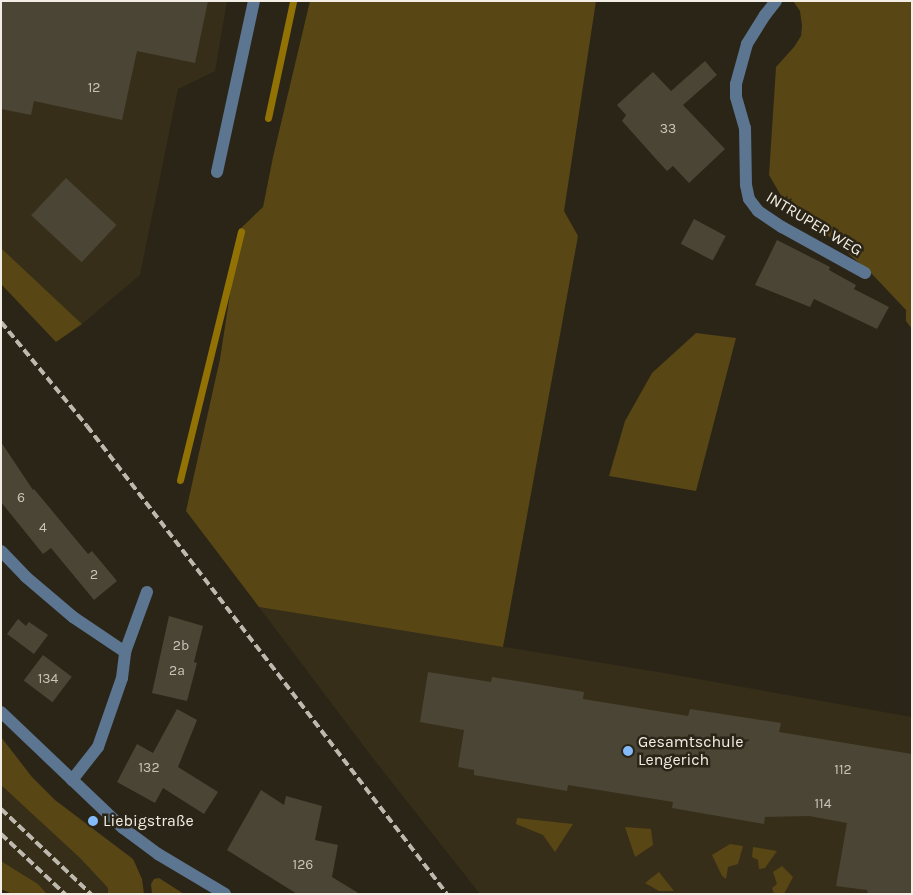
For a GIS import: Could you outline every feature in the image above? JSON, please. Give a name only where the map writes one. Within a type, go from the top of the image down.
[{"type":"street","points":[[217,172],[254,1]]},
{"type":"street","name":"INTRUPER WEG","points":[[776,1],[747,44],[736,84],[736,97],[745,128],[746,185],[749,199],[758,211],[865,273]]},
{"type":"street","points":[[1,551],[26,577],[73,618],[125,652]]},
{"type":"street","points":[[72,780],[98,747],[122,678],[125,652],[147,592]]},
{"type":"street","points":[[1,712],[145,846],[225,894]]},
{"type":"shaded area","points":[[1,1],[227,1],[215,71],[178,89],[140,275],[82,324],[1,248]]},
{"type":"shaded area","points":[[310,1],[596,1],[564,211],[578,236],[503,647],[259,607],[186,511],[220,359],[240,229],[263,207]]},
{"type":"shaded area","points":[[793,1],[912,1],[912,329],[906,321],[906,310],[872,274],[780,194],[769,175],[776,67],[801,36],[800,11]]},
{"type":"shaded area","points":[[1,248],[82,324],[56,342],[1,284]]},
{"type":"shaded area","points":[[696,333],[736,338],[696,491],[609,476],[625,421],[652,373]]},
{"type":"shaded area","points":[[259,607],[664,673],[912,717],[912,894],[480,894],[372,757]]},
{"type":"shaded area","points":[[1,737],[32,777],[55,800],[133,859],[142,879],[144,894],[108,894],[108,888],[81,859],[1,785]]},
{"type":"shaded area","points":[[1,785],[81,859],[108,888],[108,894],[47,894],[38,884],[1,861]]},
{"type":"shaded area","points":[[517,818],[573,824],[555,852],[543,835],[516,824]]},
{"type":"shaded area","points":[[625,827],[651,829],[653,845],[635,857]]},
{"type":"shaded area","points":[[730,844],[743,846],[738,864],[728,867],[726,879],[722,876],[712,855]]},
{"type":"shaded area","points":[[753,847],[777,851],[765,868],[759,869],[758,860],[752,857]]},
{"type":"shaded area","points":[[1,861],[38,884],[47,894],[12,894],[1,889]]},
{"type":"shaded area","points":[[782,866],[793,877],[784,894],[774,894],[772,888],[777,884],[773,872]]},
{"type":"shaded area","points":[[659,872],[674,891],[659,891],[645,883]]},
{"type":"shaded area","points":[[159,878],[184,894],[152,894],[151,884],[154,879]]},
{"type":"building","points":[[1,1],[208,1],[195,63],[137,51],[122,120],[34,101],[31,115],[1,109]]},
{"type":"building","points":[[705,61],[717,75],[683,105],[725,149],[689,183],[673,166],[667,171],[622,121],[626,115],[617,105],[653,72],[671,91]]},
{"type":"building","points":[[66,178],[116,225],[82,262],[31,215]]},
{"type":"building","points":[[694,219],[726,236],[713,261],[681,244]]},
{"type":"building","points":[[777,240],[830,267],[829,270],[856,285],[854,289],[889,307],[877,329],[814,299],[810,307],[755,285]]},
{"type":"building","points":[[1,442],[33,490],[88,554],[92,551],[117,581],[94,600],[51,548],[43,554],[1,502]]},
{"type":"building","points":[[169,616],[203,626],[194,662],[197,663],[187,701],[152,693]]},
{"type":"building","points":[[18,619],[26,626],[29,622],[48,635],[34,654],[7,634]]},
{"type":"building","points":[[43,655],[72,677],[52,702],[24,681]]},
{"type":"building","points":[[428,672],[491,682],[492,677],[584,692],[583,699],[688,716],[690,709],[781,723],[779,732],[912,754],[912,894],[868,894],[867,890],[836,886],[847,823],[809,816],[765,817],[764,824],[672,808],[673,802],[568,785],[567,791],[474,775],[474,770],[458,767],[464,730],[420,722]]},
{"type":"building","points":[[177,709],[197,720],[178,767],[218,792],[204,814],[163,788],[155,803],[117,782],[137,744],[153,753]]},
{"type":"building","points":[[261,790],[284,805],[286,796],[322,806],[315,840],[338,845],[332,877],[360,894],[297,894],[227,850]]},
{"type":"waterway","points":[[268,118],[293,1]]},
{"type":"waterway","points":[[180,480],[241,231]]},
{"type":"railway","points":[[1,322],[87,426],[447,894]]},
{"type":"railway","points":[[1,809],[91,894]]},
{"type":"railway","points":[[1,834],[65,894]]},
{"type":"place","name":"Gesamtschule Lengerich","points":[[628,751]]},
{"type":"place","name":"Liebigstraße","points":[[93,821]]}]
